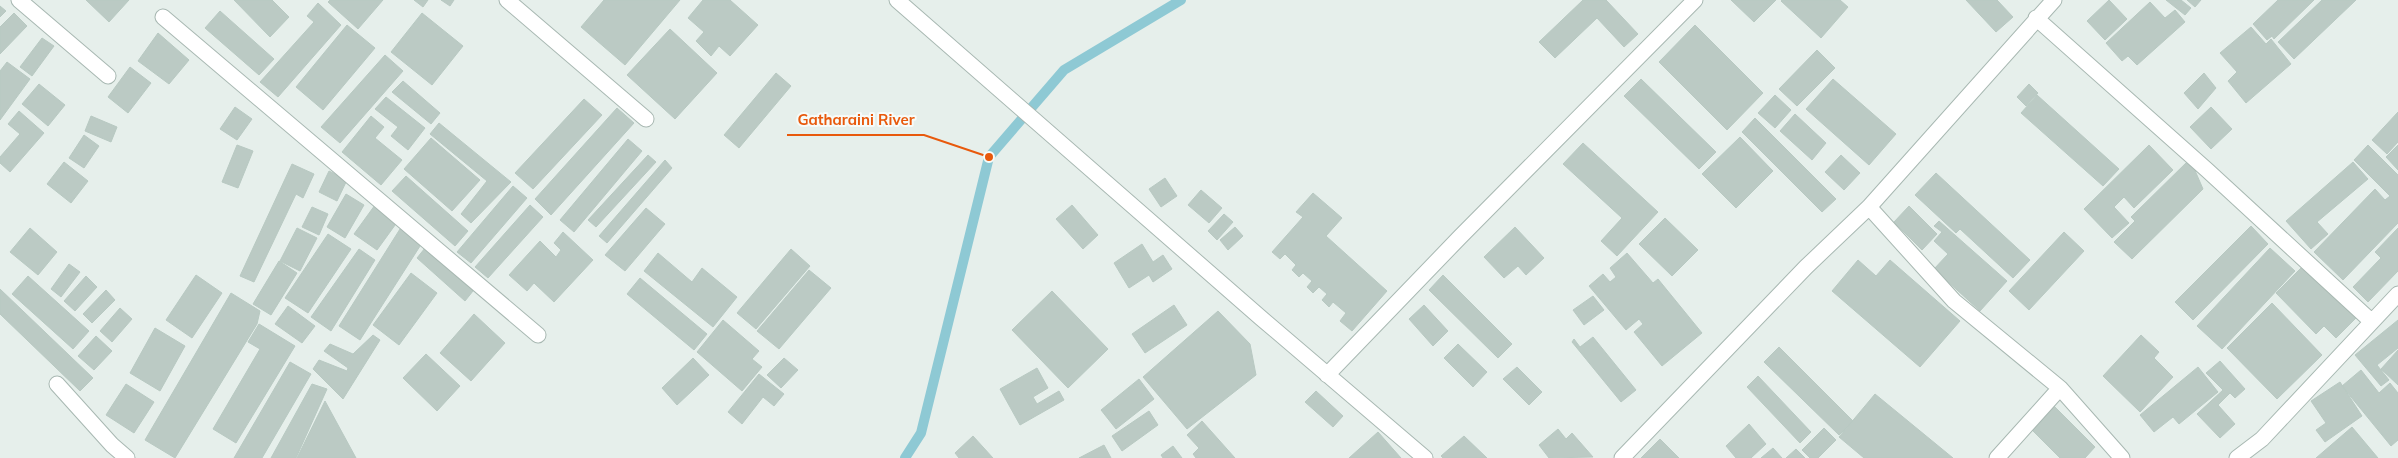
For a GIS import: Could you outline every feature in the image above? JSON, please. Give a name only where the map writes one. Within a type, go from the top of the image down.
[{"type":"street","points":[[19,0],[108,76]]},
{"type":"street","points":[[507,0],[646,119]]},
{"type":"street","points":[[896,0],[1425,458]]},
{"type":"street","points":[[1327,375],[1460,237],[1695,0]]},
{"type":"street","points":[[1622,458],[1806,267],[1869,207],[2054,0]]},
{"type":"street","points":[[163,17],[538,336]]},
{"type":"street","points":[[2036,18],[2208,170],[2371,321]]},
{"type":"street","points":[[1869,207],[1954,302],[2060,388],[2122,458]]},
{"type":"street","points":[[2237,458],[2262,440],[2398,294]]},
{"type":"street","points":[[57,384],[109,452],[127,458]]},
{"type":"street","points":[[1997,458],[2060,388]]},
{"type":"building","points":[[86,0],[129,0],[109,22]]},
{"type":"building","points":[[234,0],[272,0],[289,17],[270,37]]},
{"type":"building","points":[[330,0],[383,0],[358,29],[328,2]]},
{"type":"building","points":[[414,0],[428,0],[423,7]]},
{"type":"building","points":[[441,0],[454,0],[450,6]]},
{"type":"building","points":[[604,0],[680,0],[625,65],[581,27]]},
{"type":"building","points":[[703,0],[730,0],[758,25],[730,56],[719,46],[711,56],[696,41],[704,32],[688,18]]},
{"type":"building","points":[[1583,0],[1606,0],[1638,34],[1624,47],[1597,18],[1555,58],[1539,42]]},
{"type":"building","points":[[1731,0],[1776,0],[1754,22]]},
{"type":"building","points":[[1782,0],[1840,0],[1848,7],[1821,38]]},
{"type":"building","points":[[1966,0],[1997,0],[2013,17],[1996,32]]},
{"type":"building","points":[[2109,0],[2127,19],[2105,40],[2087,21]]},
{"type":"building","points":[[2166,0],[2181,0],[2191,8],[2185,15]]},
{"type":"building","points":[[2187,0],[2201,0],[2195,7]]},
{"type":"building","points":[[2278,0],[2314,0],[2274,39],[2272,36],[2267,40],[2253,24]]},
{"type":"building","points":[[2322,0],[2356,0],[2294,59],[2278,42]]},
{"type":"building","points":[[2150,2],[2165,18],[2175,10],[2185,22],[2137,65],[2128,56],[2122,61],[2106,43]]},
{"type":"building","points":[[318,3],[341,25],[278,97],[260,82],[314,22],[307,16]]},
{"type":"building","points":[[0,6],[6,11],[0,17]]},
{"type":"building","points":[[220,11],[274,59],[259,75],[205,28]]},
{"type":"building","points":[[14,13],[27,26],[0,54],[0,27]]},
{"type":"building","points":[[422,13],[463,46],[432,85],[391,52]]},
{"type":"building","points":[[347,25],[375,48],[323,110],[296,87]]},
{"type":"building","points":[[1695,25],[1763,93],[1727,130],[1659,62]]},
{"type":"building","points":[[2251,27],[2266,44],[2271,39],[2291,64],[2246,103],[2228,81],[2237,72],[2220,53]]},
{"type":"building","points":[[670,29],[717,73],[675,119],[627,75]]},
{"type":"building","points":[[158,33],[189,60],[169,84],[138,61]]},
{"type":"building","points":[[42,38],[54,46],[32,76],[20,67]]},
{"type":"building","points":[[1817,50],[1835,68],[1797,106],[1779,89]]},
{"type":"building","points":[[385,55],[403,71],[340,143],[321,127]]},
{"type":"building","points":[[7,62],[30,79],[0,120],[0,71]]},
{"type":"building","points":[[130,67],[151,83],[128,113],[108,97]]},
{"type":"building","points":[[776,73],[791,86],[739,148],[724,135]]},
{"type":"building","points":[[2204,73],[2216,88],[2198,109],[2184,93]]},
{"type":"building","points":[[1641,79],[1716,152],[1699,169],[1624,96]]},
{"type":"building","points":[[1833,79],[1896,134],[1869,165],[1806,109]]},
{"type":"building","points":[[403,81],[440,113],[431,124],[392,92]]},
{"type":"building","points":[[39,84],[65,105],[48,126],[22,104]]},
{"type":"building","points":[[2029,84],[2038,93],[2026,106],[2017,97]]},
{"type":"building","points":[[1775,95],[1791,110],[1775,128],[1758,113]]},
{"type":"building","points":[[2037,95],[2119,169],[2103,186],[2021,113]]},
{"type":"building","points":[[386,97],[425,128],[408,150],[391,136],[398,127],[375,109]]},
{"type":"building","points":[[584,99],[602,115],[533,189],[515,173]]},
{"type":"building","points":[[235,107],[252,119],[237,140],[220,129]]},
{"type":"building","points":[[2211,107],[2232,129],[2211,149],[2190,127]]},
{"type":"building","points":[[617,108],[634,123],[551,215],[535,199]]},
{"type":"building","points":[[19,111],[44,133],[10,172],[0,163],[0,157],[20,134],[8,124]]},
{"type":"building","points":[[2398,112],[2398,142],[2387,154],[2372,140]]},
{"type":"building","points":[[1795,114],[1826,143],[1812,160],[1780,131]]},
{"type":"building","points":[[91,116],[117,127],[111,142],[85,131]]},
{"type":"building","points":[[371,116],[384,127],[375,138],[402,160],[381,185],[342,152]]},
{"type":"building","points":[[1755,118],[1836,199],[1822,212],[1742,132]]},
{"type":"building","points":[[439,123],[511,182],[471,223],[461,214],[487,181],[430,134]]},
{"type":"building","points":[[84,135],[99,146],[84,168],[69,158]]},
{"type":"building","points":[[1740,137],[1773,171],[1736,208],[1702,174]]},
{"type":"building","points":[[431,138],[480,180],[452,211],[404,169]]},
{"type":"building","points":[[628,139],[642,151],[574,232],[560,220]]},
{"type":"building","points":[[1583,143],[1658,212],[1617,256],[1601,241],[1622,218],[1563,164]]},
{"type":"building","points":[[237,145],[253,151],[238,188],[222,182]]},
{"type":"building","points":[[2149,145],[2173,170],[2134,208],[2124,197],[2114,207],[2129,223],[2112,238],[2084,209]]},
{"type":"building","points":[[2368,145],[2398,175],[2398,223],[2343,280],[2314,252],[2375,189],[2385,200],[2390,196],[2354,160]]},
{"type":"building","points":[[2398,145],[2398,170],[2386,157]]},
{"type":"building","points":[[648,155],[656,162],[596,227],[588,220]]},
{"type":"building","points":[[1841,155],[1860,173],[1844,190],[1825,172]]},
{"type":"building","points":[[2190,159],[2203,189],[2132,259],[2114,242],[2135,221],[2131,217]]},
{"type":"building","points":[[665,160],[672,168],[607,243],[599,236]]},
{"type":"building","points":[[64,162],[88,181],[71,203],[47,184]]},
{"type":"building","points":[[2353,162],[2368,179],[2317,222],[2328,234],[2311,249],[2286,221]]},
{"type":"building","points":[[292,164],[314,174],[303,198],[296,194],[254,282],[240,276]]},
{"type":"building","points":[[329,171],[347,180],[337,201],[319,192]]},
{"type":"building","points":[[1936,173],[2030,260],[2013,278],[1960,229],[1956,233],[1915,195]]},
{"type":"building","points":[[406,176],[468,231],[455,246],[392,191]]},
{"type":"building","points":[[1165,178],[1177,196],[1161,207],[1149,189]]},
{"type":"building","points":[[513,186],[527,198],[471,263],[457,252]]},
{"type":"building","points":[[1201,190],[1222,208],[1209,223],[1188,205]]},
{"type":"building","points":[[1313,193],[1342,218],[1326,236],[1387,291],[1352,331],[1340,321],[1346,313],[1333,302],[1329,307],[1322,300],[1327,294],[1319,287],[1313,293],[1307,287],[1312,281],[1303,273],[1299,277],[1292,270],[1296,265],[1285,254],[1280,259],[1272,252],[1303,217],[1296,212]]},
{"type":"building","points":[[346,194],[364,205],[345,238],[327,227]]},
{"type":"building","points":[[375,205],[398,221],[377,250],[354,234]]},
{"type":"building","points":[[530,205],[543,217],[488,278],[475,267]]},
{"type":"building","points":[[1072,205],[1098,235],[1083,249],[1056,219]]},
{"type":"building","points":[[1909,206],[1937,234],[1922,250],[1894,222]]},
{"type":"building","points":[[312,207],[328,214],[319,235],[302,227]]},
{"type":"building","points":[[646,208],[665,224],[625,271],[605,255]]},
{"type":"building","points":[[1224,214],[1233,222],[1217,240],[1208,231]]},
{"type":"building","points":[[1665,218],[1698,250],[1672,276],[1639,244]]},
{"type":"building","points":[[1939,221],[2007,281],[1980,311],[1934,269],[1948,254],[1934,241],[1942,232],[1934,226]]},
{"type":"building","points":[[2251,226],[2268,244],[2193,320],[2175,302]]},
{"type":"building","points":[[1235,227],[1243,236],[1228,250],[1220,240]]},
{"type":"building","points":[[1515,227],[1544,258],[1526,275],[1518,266],[1504,278],[1484,257]]},
{"type":"building","points":[[30,228],[57,252],[38,275],[10,252]]},
{"type":"building","points":[[297,228],[317,238],[300,271],[280,261]]},
{"type":"building","points":[[2398,228],[2398,271],[2368,302],[2353,287],[2381,258],[2375,252]]},
{"type":"building","points":[[400,229],[422,243],[360,340],[339,326]]},
{"type":"building","points":[[563,232],[593,260],[554,302],[534,283],[527,291],[509,275],[540,241],[556,257],[561,250],[554,243]]},
{"type":"building","points":[[2064,232],[2084,251],[2029,310],[2009,291]]},
{"type":"building","points":[[328,234],[351,249],[308,313],[285,298]]},
{"type":"building","points":[[1142,244],[1153,262],[1163,255],[1172,269],[1153,282],[1149,275],[1129,288],[1114,263]]},
{"type":"building","points":[[425,248],[473,291],[465,301],[417,258]]},
{"type":"building","points":[[2270,248],[2295,271],[2222,349],[2197,326]]},
{"type":"building","points":[[359,249],[375,260],[331,331],[311,317]]},
{"type":"building","points":[[791,249],[810,266],[756,329],[737,313]]},
{"type":"building","points":[[658,253],[692,282],[702,268],[737,297],[713,327],[644,271]]},
{"type":"building","points":[[1627,253],[1653,283],[1658,279],[1702,333],[1662,366],[1634,332],[1643,324],[1639,319],[1626,330],[1589,286],[1603,274],[1610,282],[1616,277],[1610,268]]},
{"type":"building","points":[[1858,260],[1876,276],[1890,260],[1960,321],[1920,367],[1832,291]]},
{"type":"building","points":[[279,261],[297,273],[271,315],[253,304]]},
{"type":"building","points":[[2306,263],[2359,315],[2336,338],[2324,326],[2316,334],[2276,293]]},
{"type":"building","points":[[69,264],[80,272],[61,297],[51,289]]},
{"type":"building","points":[[809,270],[831,288],[779,349],[757,331]]},
{"type":"building","points":[[411,273],[437,293],[399,345],[373,325]]},
{"type":"building","points":[[196,275],[222,293],[192,338],[166,320]]},
{"type":"building","points":[[1443,275],[1512,344],[1498,358],[1429,290]]},
{"type":"building","points":[[28,276],[89,331],[73,349],[12,294]]},
{"type":"building","points":[[86,276],[97,287],[75,311],[64,301]]},
{"type":"building","points":[[640,278],[707,334],[694,350],[627,294]]},
{"type":"building","points":[[0,289],[93,378],[80,391],[0,314]]},
{"type":"building","points":[[106,290],[115,300],[92,323],[83,314]]},
{"type":"building","points":[[1052,291],[1108,349],[1068,388],[1012,330]]},
{"type":"building","points":[[231,293],[260,311],[257,324],[175,458],[145,440]]},
{"type":"building","points":[[1593,296],[1604,310],[1584,325],[1573,310]]},
{"type":"building","points":[[2272,303],[2322,355],[2277,399],[2227,348]]},
{"type":"building","points":[[1174,305],[1187,325],[1145,353],[1132,334]]},
{"type":"building","points":[[1424,305],[1448,331],[1433,346],[1409,319]]},
{"type":"building","points":[[288,306],[315,326],[302,343],[275,324]]},
{"type":"building","points":[[120,308],[132,319],[112,342],[100,331]]},
{"type":"building","points":[[1218,311],[1250,344],[1256,375],[1187,429],[1143,377]]},
{"type":"building","points":[[474,314],[505,343],[471,381],[440,353]]},
{"type":"building","points":[[723,320],[759,351],[752,359],[762,367],[742,391],[697,352]]},
{"type":"building","points":[[2398,320],[2398,348],[2377,365],[2389,380],[2381,386],[2355,355]]},
{"type":"building","points":[[259,324],[295,346],[236,443],[213,429],[260,349],[248,342]]},
{"type":"building","points":[[155,328],[185,346],[160,391],[130,373]]},
{"type":"building","points":[[373,335],[380,340],[343,399],[313,369],[319,360],[347,371],[348,368],[324,351],[330,344],[353,354]]},
{"type":"building","points":[[2141,335],[2159,352],[2154,358],[2173,377],[2140,412],[2103,376]]},
{"type":"building","points":[[96,336],[112,351],[94,370],[78,356]]},
{"type":"building","points":[[1593,337],[1636,390],[1621,402],[1572,342],[1574,339],[1580,347]]},
{"type":"building","points":[[1458,344],[1487,372],[1473,387],[1444,358]]},
{"type":"building","points":[[1779,347],[1853,421],[1839,435],[1764,362]]},
{"type":"building","points":[[2398,350],[2398,385],[2381,369]]},
{"type":"building","points":[[426,354],[460,386],[437,411],[403,378]]},
{"type":"building","points":[[693,358],[709,375],[677,405],[662,388]]},
{"type":"building","points":[[784,358],[798,370],[781,388],[767,375]]},
{"type":"building","points":[[2220,361],[2245,389],[2235,398],[2230,393],[2218,405],[2235,424],[2220,438],[2197,414],[2223,390],[2206,373]]},
{"type":"building","points":[[290,362],[311,374],[262,458],[234,458]]},
{"type":"building","points":[[1517,367],[1542,392],[1529,405],[1503,379]]},
{"type":"building","points":[[2198,367],[2218,392],[2179,424],[2173,417],[2154,432],[2140,415]]},
{"type":"building","points":[[1037,368],[1048,388],[1033,397],[1037,404],[1059,391],[1064,400],[1020,425],[1000,389]]},
{"type":"building","points":[[2361,370],[2379,393],[2390,383],[2398,393],[2398,440],[2391,446],[2342,386]]},
{"type":"building","points":[[759,374],[784,394],[774,406],[763,397],[742,424],[728,412]]},
{"type":"building","points":[[1758,376],[1811,432],[1800,443],[1747,387]]},
{"type":"building","points":[[1139,379],[1154,399],[1116,429],[1101,410]]},
{"type":"building","points":[[2340,382],[2362,416],[2325,442],[2316,430],[2326,423],[2311,401]]},
{"type":"building","points":[[126,384],[154,402],[134,433],[106,415]]},
{"type":"building","points":[[312,384],[327,389],[296,458],[271,458]]},
{"type":"building","points":[[1316,391],[1343,416],[1333,427],[1305,402]]},
{"type":"building","points":[[1875,394],[1953,458],[1864,458],[1839,437]]},
{"type":"building","points":[[325,401],[356,458],[297,458]]},
{"type":"building","points":[[2052,404],[2095,447],[2085,458],[2060,458],[2029,427]]},
{"type":"building","points":[[1149,411],[1158,425],[1122,451],[1112,436]]},
{"type":"building","points":[[1202,421],[1235,458],[1196,458],[1193,454],[1199,448],[1187,435]]},
{"type":"building","points":[[1749,424],[1766,444],[1751,458],[1736,458],[1726,446]]},
{"type":"building","points":[[2352,427],[2378,458],[2316,458]]},
{"type":"building","points":[[1824,428],[1836,440],[1818,458],[1810,458],[1802,450]]},
{"type":"building","points":[[1558,429],[1566,439],[1572,433],[1593,457],[1549,458],[1539,445]]},
{"type":"building","points":[[1378,432],[1401,458],[1349,458]]},
{"type":"building","points":[[973,436],[993,458],[959,458],[955,453]]},
{"type":"building","points":[[1464,436],[1487,458],[1443,458],[1441,456]]},
{"type":"building","points":[[1660,439],[1679,458],[1641,458]]},
{"type":"building","points":[[1104,445],[1111,458],[1079,458]]},
{"type":"building","points":[[1173,446],[1182,458],[1163,458],[1161,455]]},
{"type":"building","points":[[1773,448],[1782,458],[1761,458]]},
{"type":"building","points":[[1796,449],[1805,458],[1786,458]]},
{"type":"waterway","points":[[905,458],[921,433],[989,157],[1064,70],[1181,0]]},
{"type":"place","name":"Gatharaini River","points":[[989,157]]}]
